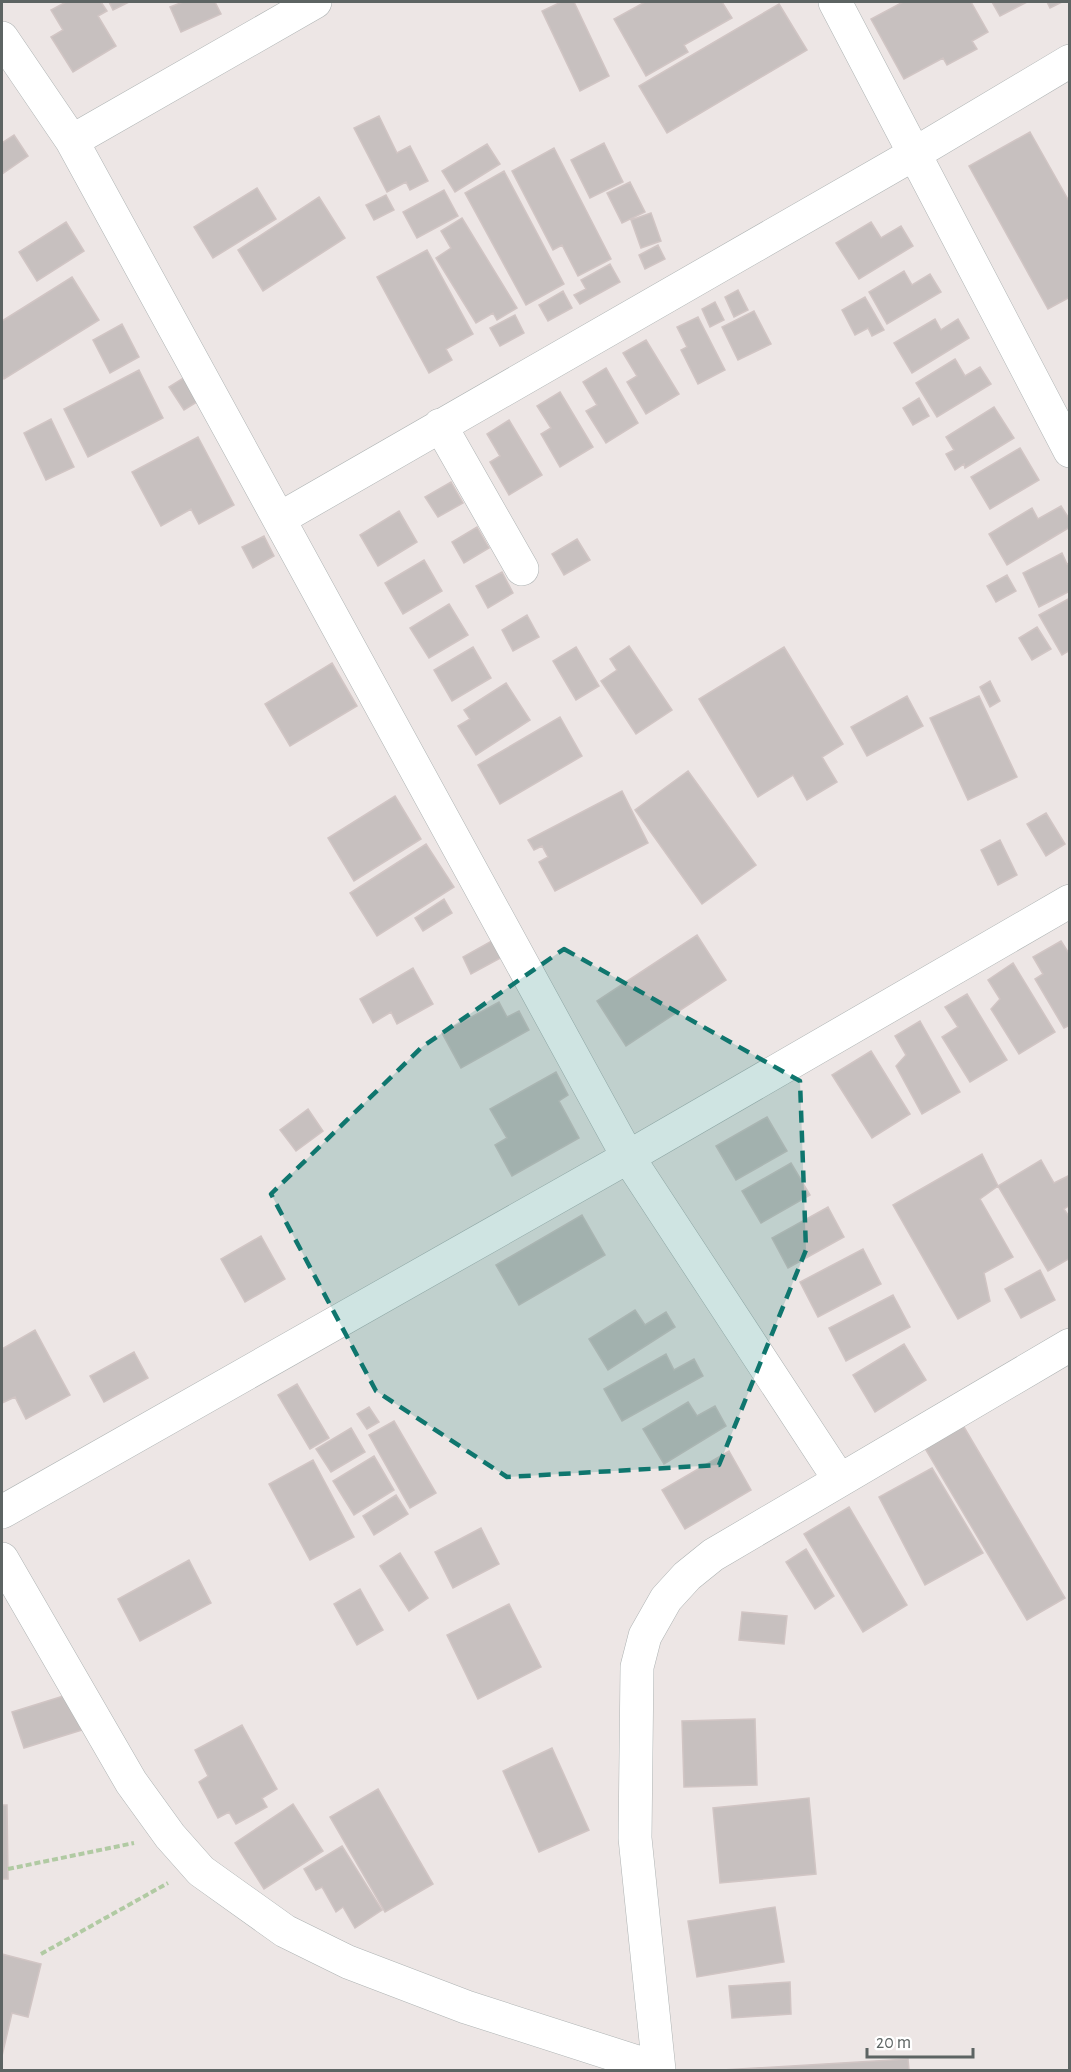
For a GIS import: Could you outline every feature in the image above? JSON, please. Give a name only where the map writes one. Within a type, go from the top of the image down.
[{"type":"street","points":[[72,141],[315,2]]},
{"type":"street","points":[[835,2],[1070,451]]},
{"type":"street","points":[[2,38],[72,141],[628,1157],[839,1479]]},
{"type":"street","points":[[279,519],[915,154],[1070,61]]},
{"type":"street","points":[[440,425],[522,569]]},
{"type":"street","points":[[2,1512],[628,1157],[1070,901]]},
{"type":"street","points":[[2,1559],[131,1782],[170,1836],[197,1867],[285,1930],[348,1962],[466,2007],[659,2070],[635,1838],[637,1667],[645,1636],[666,1599],[704,1562],[839,1479],[1070,1345]]},
{"type":"path","points":[[8,1869],[170,1836]]},
{"type":"path","points":[[41,1954],[197,1867]]},
{"type":"highlighted area","points":[[564,949],[800,1081],[806,1250],[719,1465],[507,1477],[376,1391],[271,1194],[422,1047]]},
{"type":"building","points":[[66,2],[101,2],[107,11],[98,16],[116,46],[73,72],[51,37],[63,30],[51,10]]},
{"type":"building","points":[[109,2],[129,2],[113,10]]},
{"type":"building","points":[[183,2],[215,2],[221,14],[181,32],[170,7]]},
{"type":"building","points":[[561,2],[574,2],[609,76],[580,91],[542,11]]},
{"type":"building","points":[[645,2],[722,2],[732,18],[684,45],[688,52],[646,76],[614,19]]},
{"type":"building","points":[[903,2],[971,2],[988,32],[972,41],[977,49],[947,65],[943,58],[904,79],[871,19]]},
{"type":"building","points":[[992,2],[1027,2],[1000,16]]},
{"type":"building","points":[[1047,2],[1062,2],[1050,8]]},
{"type":"building","points":[[779,4],[807,50],[667,133],[639,86]]},
{"type":"building","points":[[379,116],[397,153],[410,146],[428,181],[410,190],[406,182],[387,192],[354,128]]},
{"type":"building","points":[[1030,132],[1070,203],[1070,297],[1048,309],[969,166]]},
{"type":"building","points":[[14,135],[28,156],[2,174],[2,143]]},
{"type":"building","points":[[604,143],[623,182],[590,198],[571,160]]},
{"type":"building","points":[[487,144],[500,164],[455,192],[442,171]]},
{"type":"building","points":[[554,148],[611,259],[578,276],[562,245],[553,250],[512,171]]},
{"type":"building","points":[[504,171],[564,284],[526,305],[465,193]]},
{"type":"building","points":[[630,182],[645,212],[622,223],[607,193]]},
{"type":"building","points":[[257,188],[276,219],[213,258],[194,227]]},
{"type":"building","points":[[444,190],[458,216],[417,238],[403,212]]},
{"type":"building","points":[[386,195],[394,210],[374,220],[366,205]]},
{"type":"building","points":[[319,197],[345,238],[263,291],[238,250]]},
{"type":"building","points":[[651,213],[661,241],[641,248],[631,220]]},
{"type":"building","points":[[462,218],[517,308],[497,320],[493,313],[476,323],[436,258],[451,248],[441,231]]},
{"type":"building","points":[[66,222],[84,251],[37,281],[19,252]]},
{"type":"building","points":[[871,222],[881,238],[901,226],[913,246],[859,279],[836,243]]},
{"type":"building","points":[[658,245],[665,259],[645,269],[639,255]]},
{"type":"building","points":[[427,250],[473,334],[446,349],[452,360],[429,373],[377,277]]},
{"type":"building","points":[[610,264],[620,282],[580,304],[574,295],[586,289],[581,280]]},
{"type":"building","points":[[904,271],[912,285],[930,274],[941,292],[887,324],[869,292]]},
{"type":"building","points":[[72,277],[99,320],[4,379],[2,375],[2,321]]},
{"type":"building","points":[[738,290],[748,310],[734,317],[725,297]]},
{"type":"building","points":[[563,291],[572,308],[548,321],[539,305]]},
{"type":"building","points":[[865,297],[884,330],[872,336],[868,328],[855,335],[842,310]]},
{"type":"building","points":[[715,302],[724,320],[710,327],[702,309]]},
{"type":"building","points":[[754,311],[771,344],[738,360],[722,327]]},
{"type":"building","points":[[515,315],[524,333],[500,346],[490,328]]},
{"type":"building","points":[[698,317],[725,370],[698,384],[681,350],[687,347],[677,327]]},
{"type":"building","points":[[935,319],[941,330],[958,319],[969,338],[912,373],[894,343]]},
{"type":"building","points":[[122,324],[139,357],[110,373],[93,340]]},
{"type":"building","points":[[646,340],[679,394],[646,414],[627,382],[637,376],[623,353]]},
{"type":"building","points":[[955,359],[965,376],[980,367],[991,384],[937,417],[916,383]]},
{"type":"building","points":[[606,368],[638,423],[606,443],[586,411],[597,405],[583,382]]},
{"type":"building","points":[[139,370],[163,418],[88,457],[64,409]]},
{"type":"building","points":[[185,377],[200,400],[184,410],[169,387]]},
{"type":"building","points":[[560,392],[593,447],[560,467],[541,434],[551,428],[537,406]]},
{"type":"building","points":[[919,398],[929,416],[913,425],[903,408]]},
{"type":"building","points":[[994,407],[1014,438],[965,468],[964,464],[955,470],[946,454],[954,450],[946,437]]},
{"type":"building","points":[[51,419],[74,467],[46,480],[24,433]]},
{"type":"building","points":[[509,420],[542,475],[509,495],[490,462],[500,456],[487,434]]},
{"type":"building","points":[[198,437],[234,505],[199,524],[191,509],[161,526],[132,472]]},
{"type":"building","points":[[1020,448],[1039,480],[990,509],[971,477]]},
{"type":"building","points":[[451,482],[463,503],[438,517],[425,497]]},
{"type":"building","points":[[1061,506],[1070,520],[1070,527],[1007,565],[989,534],[1032,508],[1038,519]]},
{"type":"building","points":[[399,511],[417,542],[378,566],[360,535]]},
{"type":"building","points":[[477,527],[489,548],[464,563],[452,542]]},
{"type":"building","points":[[264,536],[274,556],[253,568],[242,547]]},
{"type":"building","points":[[577,539],[590,560],[564,575],[552,554]]},
{"type":"building","points":[[1062,553],[1067,564],[1070,563],[1070,591],[1039,607],[1023,573]]},
{"type":"building","points":[[424,560],[442,591],[403,614],[385,583]]},
{"type":"building","points":[[502,572],[513,593],[488,608],[476,586]]},
{"type":"building","points":[[1007,575],[1016,591],[996,602],[987,586]]},
{"type":"building","points":[[1070,598],[1070,650],[1062,655],[1039,615]]},
{"type":"building","points":[[449,604],[468,635],[429,658],[410,628]]},
{"type":"building","points":[[527,615],[539,637],[513,651],[502,630]]},
{"type":"building","points":[[1037,627],[1051,649],[1032,660],[1019,638]]},
{"type":"building","points":[[629,646],[672,710],[636,734],[601,681],[617,670],[610,659]]},
{"type":"building","points":[[473,647],[491,678],[452,701],[434,670]]},
{"type":"building","points":[[576,647],[599,686],[576,700],[553,661]]},
{"type":"building","points":[[784,647],[843,744],[822,757],[837,782],[807,800],[793,775],[758,797],[699,699]]},
{"type":"building","points":[[332,663],[357,706],[290,746],[265,704]]},
{"type":"building","points":[[990,681],[1000,701],[990,707],[980,687]]},
{"type":"building","points":[[506,683],[530,720],[476,755],[458,726],[470,719],[464,710]]},
{"type":"building","points":[[907,696],[923,726],[867,756],[851,727]]},
{"type":"building","points":[[979,696],[1017,777],[968,800],[930,718]]},
{"type":"building","points":[[560,717],[582,756],[500,804],[478,765]]},
{"type":"building","points":[[688,771],[756,865],[702,904],[635,810]]},
{"type":"building","points":[[622,791],[648,843],[555,891],[539,862],[548,857],[542,846],[534,850],[528,840]]},
{"type":"building","points":[[395,796],[421,839],[354,881],[328,838]]},
{"type":"building","points":[[1046,813],[1065,844],[1046,856],[1027,824]]},
{"type":"building","points":[[1000,840],[1017,875],[998,885],[981,850]]},
{"type":"building","points":[[426,844],[454,887],[377,936],[350,893]]},
{"type":"building","points":[[444,899],[452,913],[423,931],[415,918]]},
{"type":"building","points":[[697,935],[726,980],[626,1046],[597,1001]]},
{"type":"building","points":[[497,938],[506,955],[471,974],[463,957]]},
{"type":"building","points":[[1061,941],[1070,955],[1070,1025],[1064,1028],[1035,979],[1043,974],[1033,957]]},
{"type":"building","points":[[1013,963],[1055,1032],[1019,1054],[991,1009],[1000,999],[988,980]]},
{"type":"building","points":[[413,968],[433,1004],[397,1024],[391,1012],[373,1023],[360,999]]},
{"type":"building","points":[[967,994],[1007,1060],[970,1082],[942,1037],[958,1027],[945,1007]]},
{"type":"building","points":[[499,1002],[507,1017],[519,1011],[529,1030],[461,1068],[442,1033]]},
{"type":"building","points":[[920,1021],[960,1092],[922,1114],[896,1066],[906,1055],[895,1036]]},
{"type":"building","points":[[871,1051],[910,1114],[872,1138],[832,1075]]},
{"type":"building","points":[[556,1072],[568,1095],[559,1101],[579,1138],[512,1176],[495,1145],[507,1138],[490,1109]]},
{"type":"building","points":[[308,1109],[323,1131],[296,1151],[280,1130]]},
{"type":"building","points":[[767,1117],[787,1151],[736,1180],[716,1146]]},
{"type":"building","points":[[982,1154],[998,1186],[980,1199],[1013,1257],[984,1273],[990,1301],[958,1319],[893,1205]]},
{"type":"building","points":[[1041,1160],[1054,1183],[1070,1175],[1070,1205],[1064,1209],[1070,1218],[1070,1258],[1048,1271],[998,1186]]},
{"type":"building","points":[[791,1163],[810,1195],[761,1223],[742,1191]]},
{"type":"building","points":[[828,1207],[844,1237],[788,1268],[772,1238]]},
{"type":"building","points":[[582,1215],[605,1255],[519,1305],[496,1265]]},
{"type":"building","points":[[261,1236],[285,1279],[245,1302],[221,1259]]},
{"type":"building","points":[[863,1249],[881,1284],[818,1317],[800,1282]]},
{"type":"building","points":[[1040,1270],[1055,1300],[1021,1318],[1005,1289]]},
{"type":"building","points":[[893,1295],[910,1327],[846,1361],[829,1328]]},
{"type":"building","points":[[635,1310],[645,1325],[666,1312],[675,1327],[608,1370],[589,1339]]},
{"type":"building","points":[[35,1330],[70,1395],[26,1419],[15,1397],[2,1403],[2,1349]]},
{"type":"building","points":[[904,1344],[926,1380],[875,1412],[853,1375]]},
{"type":"building","points":[[134,1352],[148,1378],[104,1402],[90,1376]]},
{"type":"building","points":[[666,1354],[674,1370],[694,1359],[703,1376],[622,1421],[604,1389]]},
{"type":"building","points":[[297,1384],[329,1438],[310,1449],[278,1395]]},
{"type":"building","points":[[688,1402],[697,1416],[715,1406],[726,1426],[664,1464],[643,1429]]},
{"type":"building","points":[[369,1407],[379,1422],[367,1429],[357,1414]]},
{"type":"building","points":[[394,1421],[436,1493],[410,1508],[369,1435]]},
{"type":"building","points":[[961,1422],[1065,1598],[1027,1620],[923,1445]]},
{"type":"building","points":[[351,1428],[365,1452],[331,1472],[316,1449]]},
{"type":"building","points":[[729,1451],[751,1490],[685,1529],[662,1490]]},
{"type":"building","points":[[374,1456],[394,1490],[354,1515],[333,1481]]},
{"type":"building","points":[[313,1460],[354,1537],[310,1560],[269,1484]]},
{"type":"building","points":[[932,1468],[983,1553],[925,1585],[879,1497]]},
{"type":"building","points":[[396,1495],[408,1514],[374,1535],[363,1516]]},
{"type":"building","points":[[849,1507],[907,1605],[863,1632],[804,1534]]},
{"type":"building","points":[[481,1528],[499,1564],[453,1588],[435,1552]]},
{"type":"building","points":[[806,1549],[834,1596],[815,1609],[786,1562]]},
{"type":"building","points":[[400,1553],[428,1598],[409,1611],[380,1566]]},
{"type":"building","points":[[189,1560],[211,1603],[140,1641],[118,1599]]},
{"type":"building","points":[[360,1589],[383,1630],[357,1645],[334,1604]]},
{"type":"building","points":[[509,1604],[541,1667],[478,1699],[447,1635]]},
{"type":"building","points":[[742,1612],[787,1616],[784,1644],[739,1640]]},
{"type":"building","points":[[70,1694],[82,1730],[24,1748],[12,1712]]},
{"type":"building","points":[[755,1719],[757,1785],[684,1787],[682,1721]]},
{"type":"building","points":[[242,1725],[277,1789],[262,1798],[267,1807],[236,1824],[229,1812],[218,1818],[199,1782],[208,1776],[195,1750]]},
{"type":"building","points":[[552,1748],[589,1830],[539,1852],[503,1771]]},
{"type":"building","points":[[378,1789],[433,1884],[385,1912],[330,1817]]},
{"type":"building","points":[[809,1798],[816,1874],[720,1883],[713,1808]]},
{"type":"building","points":[[293,1804],[323,1851],[264,1889],[235,1843]]},
{"type":"building","points":[[2,1805],[7,1805],[8,1879],[2,1879]]},
{"type":"building","points":[[342,1846],[382,1910],[355,1928],[343,1907],[336,1912],[322,1887],[316,1890],[304,1869]]},
{"type":"building","points":[[775,1907],[784,1962],[697,1977],[688,1921]]},
{"type":"building","points":[[2,1954],[41,1964],[28,2017],[12,2013],[2,2056]]},
{"type":"building","points":[[790,1982],[791,2014],[732,2018],[729,1986]]},
{"type":"building","points":[[908,2059],[909,2070],[722,2070]]}]
